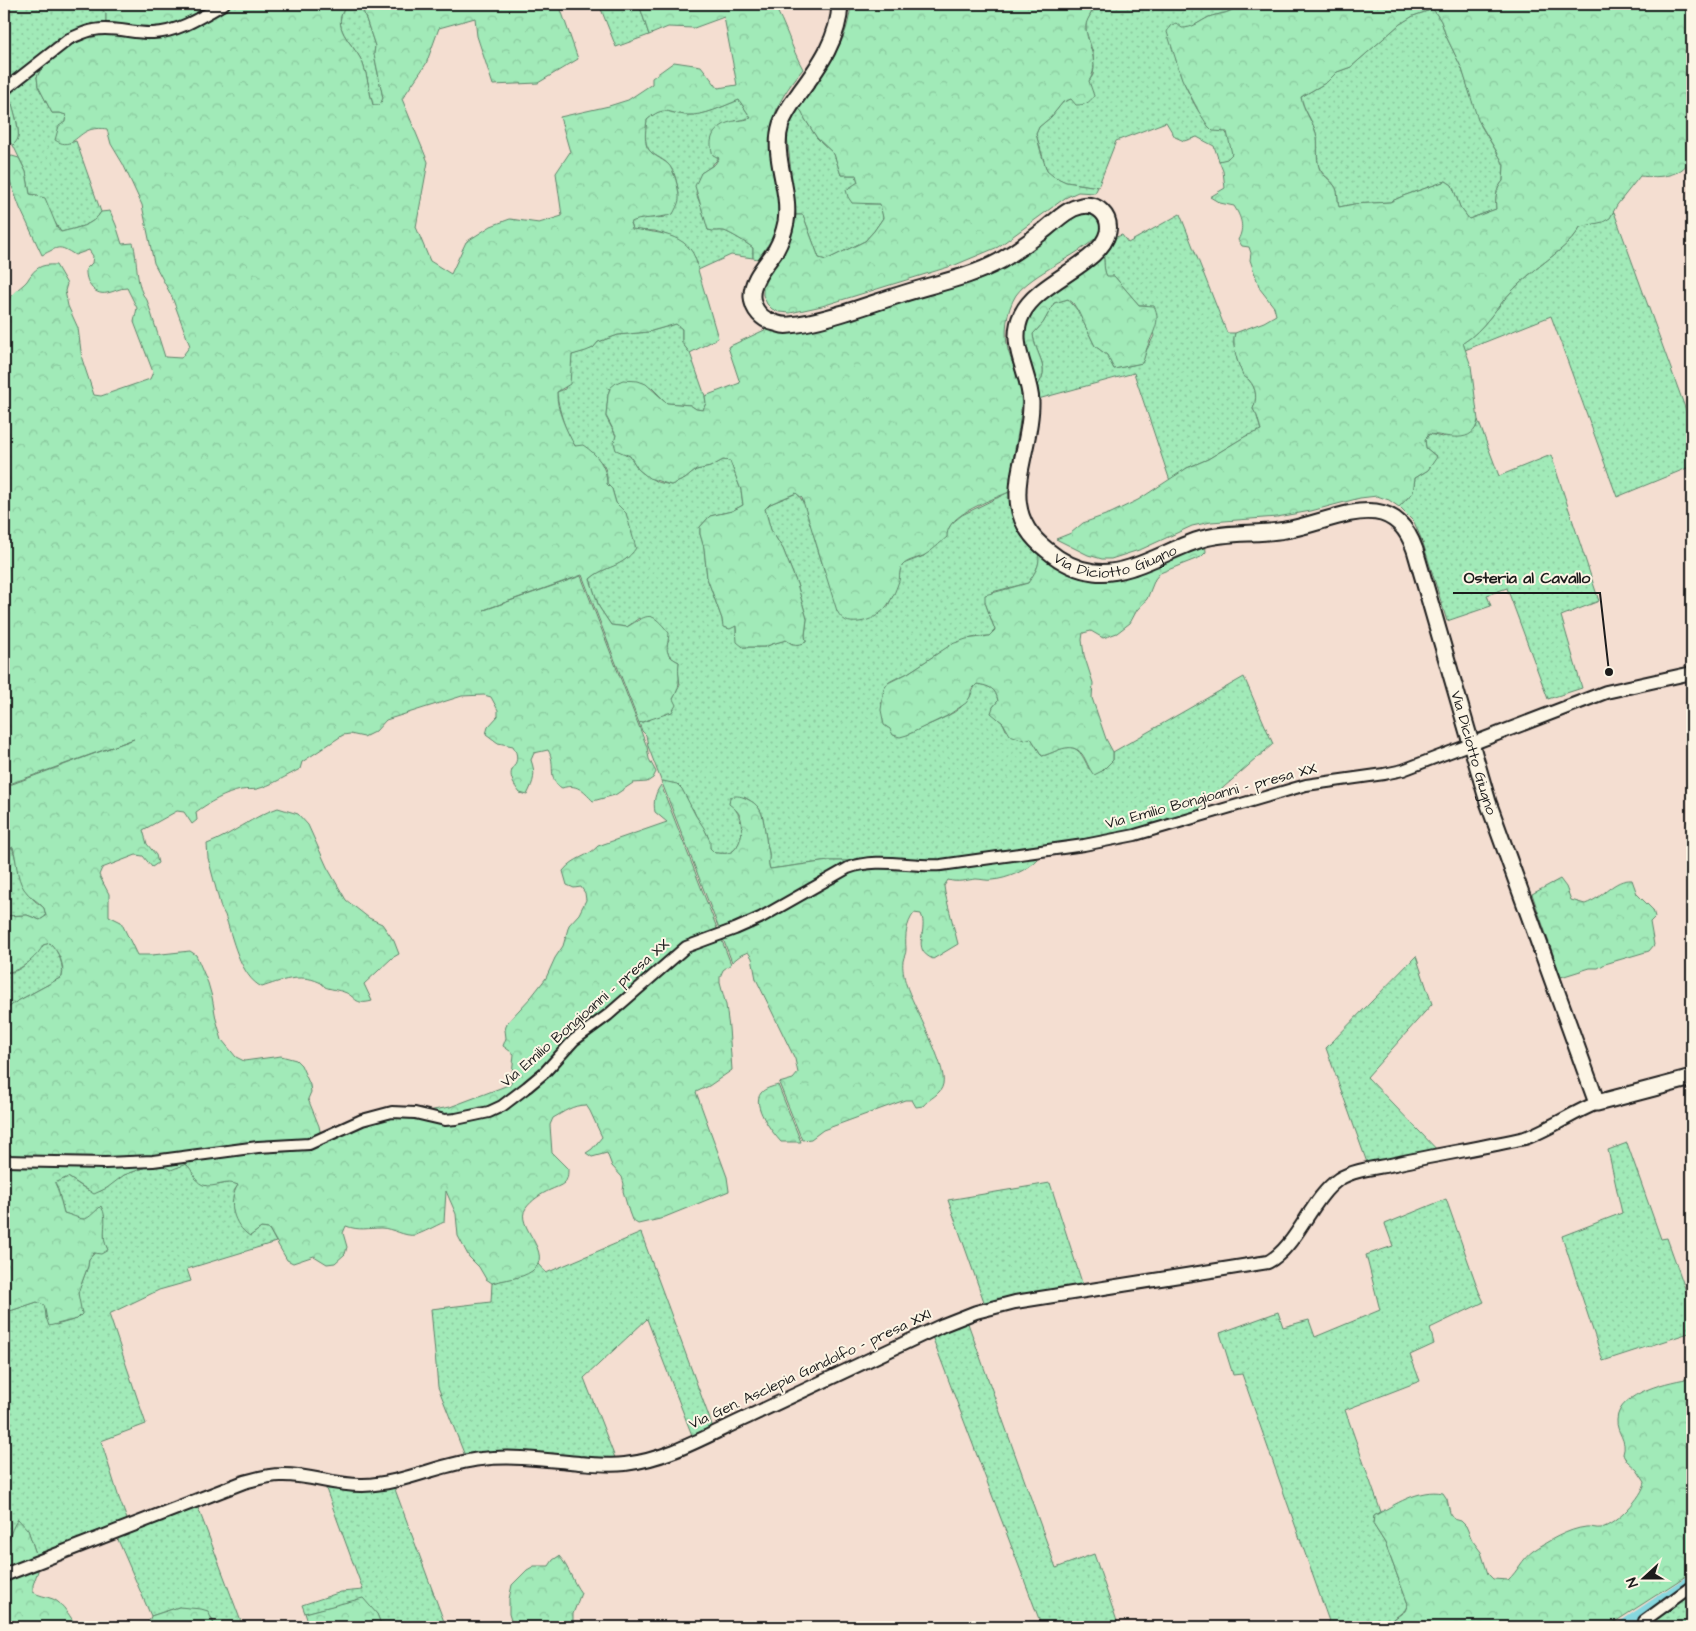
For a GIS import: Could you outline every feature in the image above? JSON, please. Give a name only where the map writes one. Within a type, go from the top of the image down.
[{"type":"main road","name":"Via Diciotto Giugno","points":[[840,4],[836,30],[829,48],[781,123],[779,149],[786,192],[786,223],[782,238],[758,276],[753,288],[754,305],[759,314],[766,320],[781,325],[831,316],[988,267],[1019,249],[1069,210],[1090,205],[1104,213],[1108,224],[1108,234],[1096,253],[1048,286],[1032,300],[1023,311],[1019,322],[1016,334],[1017,348],[1028,380],[1031,406],[1018,478],[1017,502],[1019,513],[1031,534],[1042,546],[1064,561],[1090,572],[1103,573],[1134,565],[1220,534],[1285,530],[1356,512],[1378,512],[1389,515],[1401,523],[1410,537],[1488,802],[1597,1103]]},
{"type":"main road","points":[[1597,1103],[1692,1078]]},
{"type":"street","points":[[4,90],[69,39],[81,34],[96,29],[139,33],[164,32],[191,22],[224,4]]},
{"type":"street","name":"Via Emilio Bongioanni - presa XX","points":[[4,1161],[113,1163],[163,1160],[258,1147],[310,1144],[362,1120],[392,1112],[415,1112],[445,1120],[489,1112],[513,1099],[545,1072],[574,1040],[608,1015],[686,947],[735,930],[760,918],[858,864],[886,862],[913,865],[941,865],[1111,840],[1170,826],[1306,785],[1403,770],[1606,692],[1692,674]]},
{"type":"street","name":"Via Gen. Asclepia Gandolfo - presa XXI","points":[[4,1575],[262,1477],[297,1476],[363,1485],[399,1480],[441,1467],[482,1459],[505,1458],[624,1464],[652,1458],[691,1444],[943,1325],[976,1312],[1010,1303],[1268,1262],[1280,1254],[1324,1194],[1346,1176],[1408,1161],[1525,1138],[1597,1103]]},
{"type":"street","points":[[1644,1620],[1692,1586]]},
{"type":"green space","points":[[4,4],[98,4],[106,14],[106,22],[100,27],[52,51],[37,77],[38,86],[52,113],[66,115],[65,122],[69,143],[76,141],[101,212],[98,217],[84,226],[61,232],[38,195],[30,194],[26,172],[13,145],[18,131],[12,104],[4,101]]},
{"type":"green space","points":[[98,4],[199,4],[202,14],[232,4],[343,4],[344,9],[341,17],[342,31],[363,64],[373,105],[380,105],[383,98],[374,54],[375,46],[361,4],[559,4],[578,59],[538,83],[493,85],[477,36],[475,18],[439,28],[426,64],[402,99],[428,162],[416,227],[430,261],[451,274],[466,242],[491,226],[510,219],[539,223],[562,216],[556,173],[570,152],[560,117],[628,100],[652,84],[652,78],[674,62],[701,66],[718,88],[737,85],[724,17],[694,28],[668,27],[649,35],[639,4],[773,4],[778,12],[803,69],[783,96],[773,120],[771,133],[772,162],[780,206],[780,217],[776,232],[758,259],[753,258],[753,248],[735,236],[724,231],[708,230],[695,186],[701,173],[715,164],[719,158],[713,155],[711,145],[712,136],[715,132],[727,123],[751,118],[739,100],[714,110],[694,115],[667,111],[658,112],[647,120],[645,137],[647,147],[670,167],[679,192],[679,200],[673,214],[630,223],[632,229],[665,234],[683,242],[690,249],[695,258],[718,338],[690,353],[682,343],[682,329],[676,324],[648,332],[618,335],[598,342],[593,348],[572,355],[570,384],[557,392],[560,413],[575,446],[583,445],[593,453],[603,467],[607,484],[612,489],[616,503],[626,513],[636,548],[625,560],[590,579],[599,607],[611,625],[627,627],[650,616],[658,621],[669,633],[668,653],[679,662],[679,684],[673,699],[676,705],[672,712],[639,723],[582,575],[484,610],[581,576],[647,747],[649,759],[656,772],[653,778],[647,782],[633,783],[615,795],[593,801],[576,787],[562,788],[557,785],[554,781],[551,755],[548,750],[534,753],[531,760],[534,778],[527,795],[520,793],[513,783],[511,775],[517,757],[513,746],[498,743],[486,734],[488,727],[498,716],[498,710],[491,697],[484,695],[462,696],[386,720],[376,731],[364,737],[350,734],[343,735],[302,762],[300,769],[279,780],[257,789],[235,791],[212,802],[196,812],[197,820],[192,824],[184,812],[177,811],[143,830],[147,844],[156,855],[158,863],[152,867],[143,856],[136,855],[102,868],[99,875],[109,894],[109,916],[121,922],[137,955],[190,951],[196,955],[208,983],[222,1040],[236,1057],[244,1061],[281,1056],[296,1060],[301,1065],[310,1085],[311,1092],[308,1099],[319,1126],[322,1140],[360,1117],[411,1114],[450,1107],[511,1084],[514,1054],[503,1046],[506,1038],[505,1030],[507,1023],[546,978],[563,946],[569,925],[579,914],[586,900],[585,893],[581,887],[574,888],[567,885],[563,871],[572,862],[590,853],[598,846],[667,822],[655,812],[655,798],[661,785],[731,964],[723,970],[720,983],[726,1005],[732,1070],[709,1086],[696,1092],[727,1177],[729,1191],[660,1219],[638,1224],[632,1220],[629,1212],[623,1191],[622,1177],[612,1166],[607,1153],[592,1157],[586,1153],[602,1137],[590,1111],[586,1105],[572,1108],[553,1118],[550,1125],[552,1153],[568,1169],[566,1180],[561,1185],[543,1193],[534,1200],[526,1208],[524,1215],[525,1223],[537,1248],[538,1264],[532,1271],[523,1276],[492,1283],[486,1279],[479,1267],[469,1257],[458,1236],[456,1214],[446,1191],[444,1222],[425,1231],[411,1235],[385,1228],[359,1229],[346,1226],[343,1233],[347,1247],[345,1254],[335,1263],[327,1264],[314,1256],[293,1263],[287,1260],[269,1229],[261,1228],[250,1236],[239,1226],[232,1206],[238,1185],[229,1183],[212,1186],[203,1185],[197,1181],[186,1164],[171,1170],[158,1163],[124,1175],[107,1188],[94,1194],[68,1177],[55,1183],[64,1213],[84,1219],[91,1216],[101,1206],[105,1217],[104,1238],[108,1250],[101,1254],[94,1253],[89,1259],[78,1293],[82,1314],[77,1319],[49,1326],[44,1305],[37,1302],[4,1313],[4,1011],[16,1002],[62,977],[63,968],[61,959],[50,943],[43,945],[37,955],[21,968],[4,972],[4,916],[27,915],[40,920],[46,916],[44,908],[28,894],[21,884],[13,847],[4,852],[4,787],[134,739],[4,786],[4,307],[16,290],[26,283],[35,270],[46,265],[56,265],[67,284],[65,291],[68,306],[78,328],[82,359],[94,395],[101,396],[150,379],[153,372],[134,322],[137,308],[127,288],[102,293],[91,287],[86,274],[86,269],[92,263],[93,256],[89,250],[75,255],[59,248],[42,255],[20,208],[4,165],[5,158],[12,156],[19,158],[26,172],[30,194],[45,198],[61,232],[84,226],[98,217],[101,212],[110,211],[122,244],[133,243],[140,289],[147,300],[165,357],[181,358],[190,346],[172,297],[154,263],[142,205],[123,164],[111,144],[107,129],[97,128],[89,130],[72,142],[65,144],[55,140],[59,126],[65,122],[66,115],[52,113],[38,86],[37,77],[52,51],[100,27],[106,22],[106,14]]},
{"type":"green space","points":[[343,4],[361,4],[375,46],[374,54],[383,98],[381,105],[373,105],[363,64],[342,31],[340,24],[344,9]]},
{"type":"green space","points":[[599,4],[639,4],[649,35],[616,47]]},
{"type":"green space","points":[[851,4],[1093,4],[1086,26],[1094,62],[1094,68],[1089,81],[1094,96],[1082,105],[1076,105],[1071,99],[1063,102],[1051,117],[1039,127],[1036,134],[1047,171],[1066,182],[1098,187],[1095,193],[1078,192],[1065,198],[998,247],[955,265],[822,306],[790,313],[779,312],[767,304],[763,295],[763,288],[769,273],[792,236],[796,215],[803,215],[819,258],[826,260],[865,241],[883,218],[880,204],[852,203],[846,190],[858,182],[856,175],[841,175],[834,154],[817,138],[796,105],[838,48],[844,36]]},
{"type":"green space","points":[[1093,4],[1236,4],[1236,7],[1229,11],[1209,17],[1193,26],[1182,29],[1176,55],[1182,79],[1198,111],[1223,129],[1229,138],[1232,154],[1227,160],[1219,161],[1214,146],[1197,137],[1184,141],[1175,137],[1166,122],[1116,141],[1098,187],[1066,182],[1052,176],[1047,171],[1036,134],[1039,127],[1051,117],[1063,102],[1071,99],[1093,75],[1093,53],[1086,31],[1086,22],[1093,10]]},
{"type":"green space","points":[[1236,4],[1692,4],[1692,157],[1683,168],[1670,175],[1640,176],[1617,205],[1610,218],[1603,222],[1580,227],[1569,242],[1518,285],[1484,325],[1463,343],[1471,366],[1478,420],[1475,428],[1471,433],[1458,437],[1429,434],[1425,440],[1426,448],[1437,457],[1428,470],[1415,478],[1413,492],[1399,507],[1389,500],[1377,496],[1360,498],[1311,511],[1277,517],[1211,522],[1192,526],[1142,549],[1111,559],[1102,559],[1088,555],[1056,539],[1071,533],[1083,523],[1111,513],[1138,500],[1187,468],[1208,459],[1246,436],[1261,430],[1253,409],[1256,398],[1255,390],[1252,383],[1241,371],[1234,338],[1235,333],[1264,322],[1276,315],[1274,307],[1260,289],[1250,260],[1251,253],[1249,247],[1242,246],[1238,240],[1242,226],[1234,206],[1220,203],[1210,197],[1225,188],[1223,171],[1219,161],[1227,159],[1232,154],[1227,132],[1213,131],[1199,112],[1182,79],[1167,32],[1170,26],[1176,23],[1182,28],[1189,27],[1209,17],[1226,13],[1236,7]],"holes":[[[1433,9],[1441,21],[1462,69],[1478,120],[1504,165],[1503,181],[1496,194],[1496,209],[1469,219],[1460,207],[1452,185],[1446,181],[1390,202],[1354,204],[1339,207],[1336,187],[1322,173],[1319,167],[1316,133],[1301,97],[1327,82],[1337,72],[1351,67],[1400,24],[1413,16]]]},
{"type":"green space","points":[[1433,9],[1441,21],[1462,69],[1481,126],[1504,165],[1503,181],[1496,194],[1496,209],[1469,219],[1460,207],[1452,185],[1446,181],[1390,202],[1354,204],[1339,207],[1336,187],[1319,167],[1316,133],[1301,97],[1327,82],[1337,72],[1351,67],[1400,24],[1413,16]]},
{"type":"green space","points":[[739,100],[751,118],[735,121],[723,151],[714,163],[701,173],[696,193],[708,230],[724,231],[744,242],[753,248],[753,258],[731,255],[698,270],[697,262],[675,238],[655,231],[633,230],[630,223],[642,219],[665,217],[679,194],[673,171],[665,161],[652,153],[647,146],[645,133],[647,120],[662,111],[687,115],[700,114]]},
{"type":"green space","points":[[4,101],[12,104],[16,121],[18,138],[13,145],[4,141]]},
{"type":"green space","points":[[796,105],[803,112],[805,119],[817,138],[834,154],[841,175],[856,175],[858,182],[853,187],[865,204],[881,204],[883,218],[865,241],[826,260],[819,258],[803,215],[796,215],[787,136],[789,122]]},
{"type":"green space","points":[[1088,208],[1100,223],[1099,235],[1079,251],[1033,279],[1016,295],[1008,315],[1007,343],[1021,390],[1021,416],[1009,492],[961,515],[949,528],[947,537],[938,545],[923,556],[904,564],[896,589],[885,608],[874,617],[859,622],[846,621],[837,611],[802,498],[796,493],[770,504],[765,509],[771,530],[783,549],[797,584],[807,619],[806,642],[796,644],[786,640],[765,647],[743,647],[737,642],[736,626],[730,629],[723,627],[722,619],[707,578],[704,548],[700,534],[700,527],[710,516],[732,511],[743,505],[741,490],[730,461],[723,460],[710,467],[696,470],[685,479],[671,485],[649,478],[638,469],[630,456],[616,450],[614,443],[616,435],[606,416],[610,388],[623,380],[638,381],[646,384],[667,403],[690,405],[696,409],[703,410],[706,403],[705,396],[740,383],[728,347],[771,327],[932,290]]},
{"type":"green space","points":[[1614,212],[1692,427],[1692,466],[1617,497],[1551,316],[1465,350],[1463,343],[1484,325],[1518,285],[1569,242],[1580,227],[1603,221]]},
{"type":"green space","points":[[1180,214],[1227,333],[1235,333],[1234,343],[1239,365],[1244,377],[1252,383],[1255,390],[1256,398],[1253,409],[1261,431],[1246,436],[1208,459],[1187,468],[1170,481],[1134,373],[1038,399],[1037,386],[1043,373],[1043,367],[1033,334],[1043,323],[1054,303],[1068,299],[1078,311],[1095,346],[1107,355],[1114,369],[1142,363],[1154,336],[1147,305],[1139,305],[1114,276],[1107,277],[1103,254],[1112,245],[1116,237],[1122,235],[1128,243]]},
{"type":"green space","points":[[1103,254],[1107,276],[1114,276],[1139,305],[1154,306],[1157,322],[1142,363],[1114,369],[1107,355],[1095,346],[1078,311],[1068,299],[1054,303],[1043,323],[1033,334],[1043,367],[1043,373],[1037,386],[1025,340],[1024,321],[1026,311]]},
{"type":"green space","points":[[676,324],[682,329],[682,343],[690,353],[705,396],[706,403],[703,410],[696,409],[690,405],[667,403],[652,388],[610,388],[606,417],[616,436],[614,443],[630,456],[638,469],[657,482],[671,485],[685,479],[696,470],[710,467],[723,460],[730,461],[741,490],[743,505],[732,511],[710,516],[700,527],[700,534],[704,547],[707,578],[723,626],[736,626],[736,634],[743,647],[765,647],[786,640],[792,644],[806,642],[807,619],[797,584],[783,549],[771,530],[765,509],[770,504],[797,493],[805,505],[824,570],[862,621],[888,606],[903,564],[924,556],[948,530],[951,524],[962,515],[1009,492],[1018,524],[1023,533],[1038,549],[1039,559],[1034,574],[1028,583],[992,592],[985,602],[995,630],[989,636],[977,637],[955,644],[886,685],[881,703],[907,735],[961,707],[969,699],[977,684],[991,688],[996,693],[998,701],[993,707],[997,718],[1003,723],[1006,730],[1031,738],[1042,756],[1070,747],[1081,754],[1089,769],[1102,771],[1113,760],[1113,752],[1244,677],[1273,744],[1191,816],[1113,837],[1023,851],[1001,850],[957,862],[829,861],[770,869],[769,853],[761,812],[755,804],[744,797],[735,809],[740,818],[742,830],[738,846],[730,853],[715,853],[710,848],[707,834],[693,809],[664,781],[662,783],[648,746],[646,735],[639,723],[651,719],[673,699],[680,685],[679,662],[674,660],[668,652],[666,647],[669,640],[639,618],[627,627],[611,625],[599,607],[590,579],[627,558],[626,513],[616,503],[612,489],[607,484],[605,469],[599,460],[573,443],[566,430],[557,398],[557,392],[565,389],[572,355],[593,348],[598,342],[618,335],[648,332]]},
{"type":"green space","points":[[1478,420],[1499,476],[1551,455],[1599,601],[1561,616],[1582,688],[1548,699],[1507,588],[1487,595],[1491,606],[1447,621],[1423,543],[1414,522],[1399,507],[1413,492],[1415,478],[1428,470],[1436,456],[1426,448],[1425,440],[1429,434],[1442,437],[1476,428]]},
{"type":"green space","points":[[1205,540],[1206,552],[1201,557],[1160,573],[1155,579],[1147,599],[1137,610],[1130,623],[1117,633],[1103,638],[1091,631],[1083,633],[1084,655],[1093,683],[1092,698],[1106,739],[1113,752],[1113,760],[1102,771],[1094,775],[1082,754],[1073,748],[1063,749],[1042,756],[1031,738],[1024,740],[1010,735],[1003,723],[991,713],[998,701],[996,693],[991,688],[977,684],[972,689],[966,703],[947,716],[907,735],[900,737],[893,735],[890,729],[884,725],[881,710],[884,689],[888,683],[908,673],[952,644],[966,639],[989,636],[995,630],[985,602],[985,595],[1028,583],[1039,561],[1036,545],[1100,576]]},
{"type":"green space","points":[[663,781],[677,784],[682,789],[704,828],[710,841],[710,848],[715,853],[732,852],[737,847],[740,839],[741,820],[738,813],[729,804],[730,797],[742,797],[754,803],[761,811],[769,852],[770,869],[829,861],[851,861],[887,865],[973,859],[1001,850],[1038,851],[1038,859],[1034,863],[1011,876],[990,880],[948,880],[944,886],[945,893],[958,944],[933,959],[926,955],[921,945],[923,920],[921,914],[914,913],[909,921],[906,951],[903,959],[906,984],[935,1050],[943,1075],[942,1088],[923,1106],[916,1107],[912,1100],[905,1100],[823,1130],[811,1139],[802,1140],[779,1083],[793,1079],[798,1073],[795,1059],[756,979],[752,958],[748,952],[732,962],[662,783]]},
{"type":"green space","points":[[278,808],[298,814],[308,825],[327,867],[346,900],[369,918],[382,924],[394,941],[399,954],[392,958],[364,984],[372,1001],[358,1001],[344,992],[327,988],[320,982],[305,978],[290,979],[262,987],[254,982],[242,965],[221,908],[208,858],[207,844]]},
{"type":"green space","points":[[12,847],[19,874],[27,893],[44,908],[46,916],[40,920],[27,915],[4,916],[4,852]]},
{"type":"green space","points":[[1560,879],[1566,887],[1571,900],[1585,904],[1619,882],[1632,880],[1637,894],[1653,910],[1655,917],[1650,922],[1654,945],[1649,951],[1605,964],[1598,968],[1590,968],[1561,977],[1532,894]]},
{"type":"green space","points":[[50,943],[60,959],[62,977],[16,1002],[4,1011],[4,972],[16,971],[21,968],[31,960],[43,945]]},
{"type":"green space","points":[[1416,956],[1432,1004],[1367,1077],[1445,1158],[1370,1171],[1326,1048]]},
{"type":"green space","points":[[778,1085],[801,1142],[781,1142],[768,1125],[761,1111],[759,1098],[761,1093]]},
{"type":"green space","points":[[1627,1143],[1661,1239],[1667,1238],[1692,1308],[1692,1332],[1603,1361],[1562,1236],[1622,1213],[1608,1150]]},
{"type":"green space","points":[[158,1163],[178,1167],[185,1164],[191,1168],[194,1175],[218,1185],[232,1182],[238,1185],[234,1191],[250,1236],[261,1228],[269,1229],[276,1242],[187,1269],[191,1281],[159,1290],[109,1314],[146,1424],[101,1441],[128,1522],[197,1505],[243,1627],[215,1627],[212,1618],[179,1607],[151,1616],[113,1528],[37,1557],[28,1530],[4,1549],[4,1313],[37,1302],[44,1305],[46,1319],[56,1325],[77,1319],[78,1293],[89,1259],[104,1243],[104,1228],[96,1211],[92,1216],[85,1219],[64,1213],[58,1190],[54,1183],[68,1177],[87,1190],[101,1191],[124,1175]]},
{"type":"green space","points":[[1050,1183],[1085,1292],[987,1310],[948,1200]]},
{"type":"green space","points":[[1446,1199],[1484,1302],[1430,1328],[1434,1344],[1410,1355],[1420,1381],[1345,1410],[1381,1512],[1374,1516],[1373,1524],[1385,1543],[1408,1604],[1405,1610],[1390,1622],[1376,1621],[1365,1627],[1331,1627],[1242,1374],[1233,1375],[1220,1333],[1278,1312],[1283,1327],[1309,1320],[1315,1337],[1380,1310],[1366,1255],[1393,1246],[1385,1224]]},
{"type":"green space","points":[[641,1233],[715,1433],[695,1443],[647,1319],[584,1378],[617,1463],[467,1461],[438,1387],[431,1309],[491,1302],[492,1283],[523,1275],[534,1269],[538,1264],[546,1273]]},
{"type":"green space","points":[[965,1315],[1056,1568],[1094,1554],[1119,1627],[1042,1627],[930,1331]]},
{"type":"green space","points":[[1692,1378],[1692,1572],[1607,1627],[1365,1627],[1368,1624],[1379,1621],[1390,1622],[1405,1611],[1408,1604],[1385,1543],[1373,1524],[1374,1516],[1416,1495],[1434,1492],[1443,1493],[1447,1499],[1450,1513],[1454,1519],[1461,1521],[1466,1526],[1472,1540],[1481,1552],[1488,1574],[1493,1579],[1508,1580],[1529,1554],[1545,1543],[1579,1528],[1607,1526],[1628,1509],[1639,1495],[1645,1482],[1623,1454],[1624,1445],[1617,1425],[1620,1410],[1626,1402],[1647,1390],[1659,1385]]},
{"type":"green space","points":[[393,1484],[446,1627],[382,1627],[377,1614],[354,1601],[305,1613],[302,1605],[341,1592],[363,1590],[326,1489],[379,1488]]},
{"type":"green space","points":[[18,1519],[28,1530],[37,1557],[38,1571],[33,1585],[33,1592],[57,1601],[77,1627],[4,1627],[4,1570],[8,1542]]},
{"type":"green space","points":[[559,1556],[581,1593],[573,1614],[573,1627],[513,1627],[509,1614],[509,1599],[512,1585],[527,1570],[534,1566],[549,1566]]},
{"type":"green space","points":[[1692,1588],[1692,1627],[1632,1627]]},
{"type":"green space","points":[[363,1598],[377,1614],[382,1627],[298,1627],[309,1625],[305,1613]]},
{"type":"green space","points":[[179,1607],[208,1611],[215,1627],[147,1627],[151,1616]]},
{"type":"waterway","points":[[1621,1627],[1692,1579]]},
{"type":"place","name":"Osteria al Cavallo","points":[[1609,672]]}]
